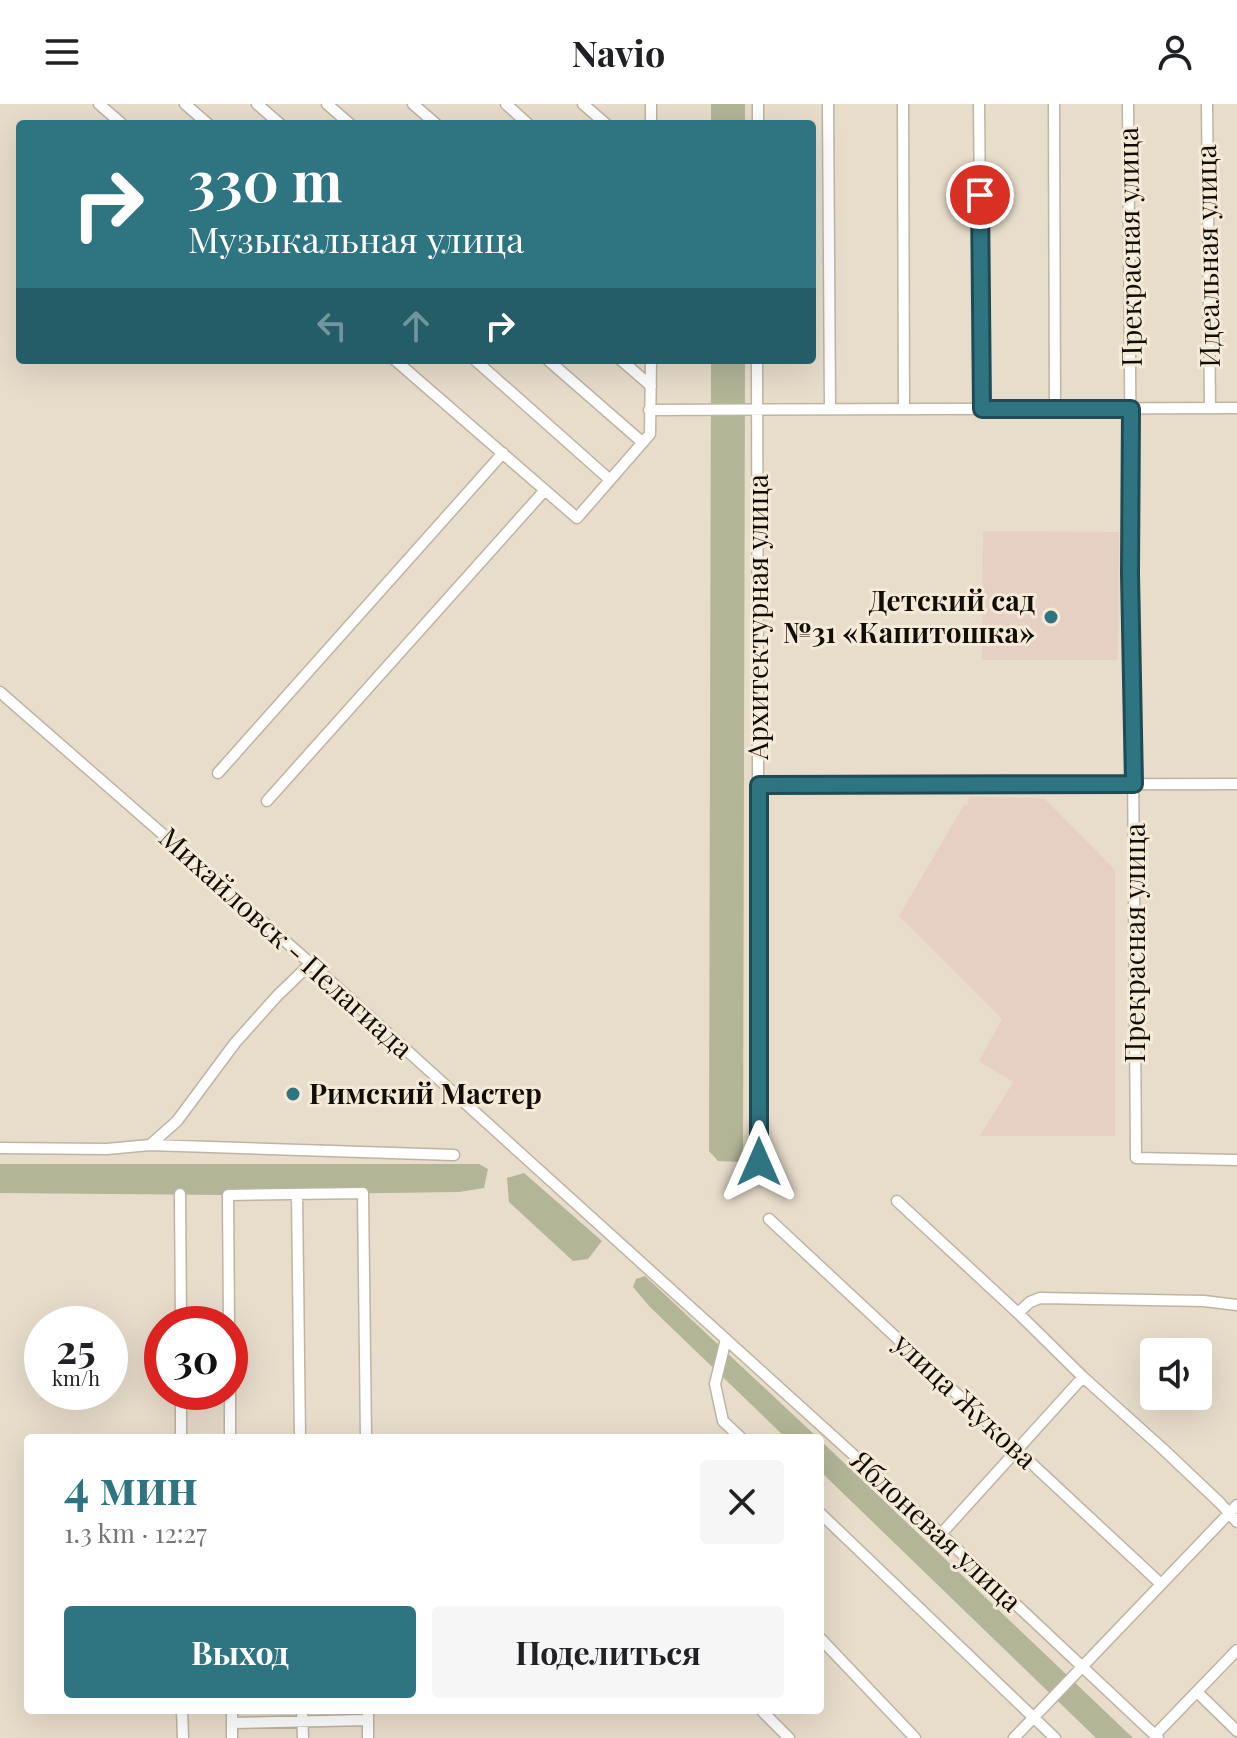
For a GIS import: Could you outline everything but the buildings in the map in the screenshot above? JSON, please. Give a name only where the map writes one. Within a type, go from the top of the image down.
[{"type":"street","points":[[99,104],[117,120]]},
{"type":"street","points":[[185,104],[203,120]]},
{"type":"street","points":[[257,104],[275,120]]},
{"type":"street","points":[[327,104],[345,120]]},
{"type":"street","points":[[413,104],[431,120]]},
{"type":"street","points":[[506,104],[524,120]]},
{"type":"street","points":[[583,104],[601,120]]},
{"type":"street","points":[[828,104],[830,409]]},
{"type":"street","points":[[903,104],[904,409]]},
{"type":"street","points":[[979,104],[982,409]]},
{"type":"street","points":[[1054,104],[1055,409]]},
{"type":"street","name":"Прекрасная улица","points":[[1128,104],[1136,1158],[1237,1160]]},
{"type":"street","name":"Идеальная улица","points":[[1207,104],[1210,408]]},
{"type":"street","points":[[400,364],[577,518],[650,434],[651,364]]},
{"type":"street","points":[[480,364],[609,479]]},
{"type":"street","points":[[553,364],[642,442]]},
{"type":"street","points":[[626,364],[651,386]]},
{"type":"street","name":"Архитектурная улица","points":[[757,364],[759,1162]]},
{"type":"street","points":[[649,410],[1237,408]]},
{"type":"street","points":[[218,773],[503,453]]},
{"type":"street","points":[[267,801],[545,490]]},
{"type":"street","name":"Михайловск - Пелагиада","points":[[0,692],[311,963],[570,1198]]},
{"type":"street","points":[[759,785],[1237,784]]},
{"type":"street","points":[[150,1145],[177,1121],[235,1043],[311,963]]},
{"type":"street","points":[[0,1148],[107,1149],[150,1145],[454,1155]]},
{"type":"street","points":[[229,1306],[228,1195],[363,1193],[366,1434]]},
{"type":"street","points":[[180,1194],[181,1306]]},
{"type":"street","points":[[297,1194],[300,1434]]},
{"type":"street","name":"Яблоневая улица","points":[[570,1198],[941,1534],[1157,1736]]},
{"type":"street","points":[[897,1201],[1233,1518]]},
{"type":"street","name":"улица Жукова","points":[[769,1219],[1161,1584]]},
{"type":"street","points":[[1018,1313],[1040,1298],[1204,1301],[1237,1305]]},
{"type":"street","points":[[726,1339],[715,1384],[723,1421],[737,1434]]},
{"type":"street","points":[[941,1534],[1083,1377]]},
{"type":"street","points":[[181,1410],[181,1434]]},
{"type":"street","points":[[230,1410],[230,1434]]},
{"type":"street","points":[[1014,1738],[1161,1584],[1233,1518],[1237,1505]]},
{"type":"street","points":[[824,1517],[1055,1738]]},
{"type":"street","points":[[824,1642],[915,1738]]},
{"type":"street","points":[[1157,1736],[1237,1650]]},
{"type":"street","points":[[1197,1692],[1237,1731]]},
{"type":"street","points":[[182,1714],[183,1738]]},
{"type":"street","points":[[232,1714],[232,1738]]},
{"type":"street","points":[[302,1714],[303,1738]]},
{"type":"street","points":[[765,1714],[789,1738]]},
{"type":"street","points":[[232,1723],[303,1722],[368,1715],[368,1738]]},
{"type":"shaded area","name":"Детский сад №31 «Капитошка»","points":[[983,531],[1119,532],[1118,660],[982,660]]},
{"type":"shaded area","points":[[969,797],[1044,798],[1115,870],[1115,1136],[980,1136],[1013,1082],[979,1061],[1002,1019],[899,916],[964,805],[968,805]]},
{"type":"green space","points":[[711,104],[745,104],[745,120],[711,120]]},
{"type":"green space","points":[[711,364],[745,364],[743,1162],[718,1161],[709,1151]]},
{"type":"green space","points":[[0,1164],[479,1164],[488,1169],[484,1188],[459,1192],[228,1195],[0,1193]]},
{"type":"green space","points":[[524,1173],[602,1241],[588,1259],[573,1261],[509,1202],[507,1178]]},
{"type":"green space","points":[[645,1276],[814,1434],[782,1434],[650,1307],[633,1287],[636,1279]]},
{"type":"green space","points":[[824,1444],[1133,1738],[1096,1738],[824,1475]]},
{"type":"place","name":"Детский сад №31 «Капитошка»","points":[[1051,617]]},
{"type":"place","name":"Римский Мастер","points":[[293,1094]]},
{"type":"route","points":[[759,1162],[759,785],[1134,784],[1131,409],[982,409],[980,195]]}]
